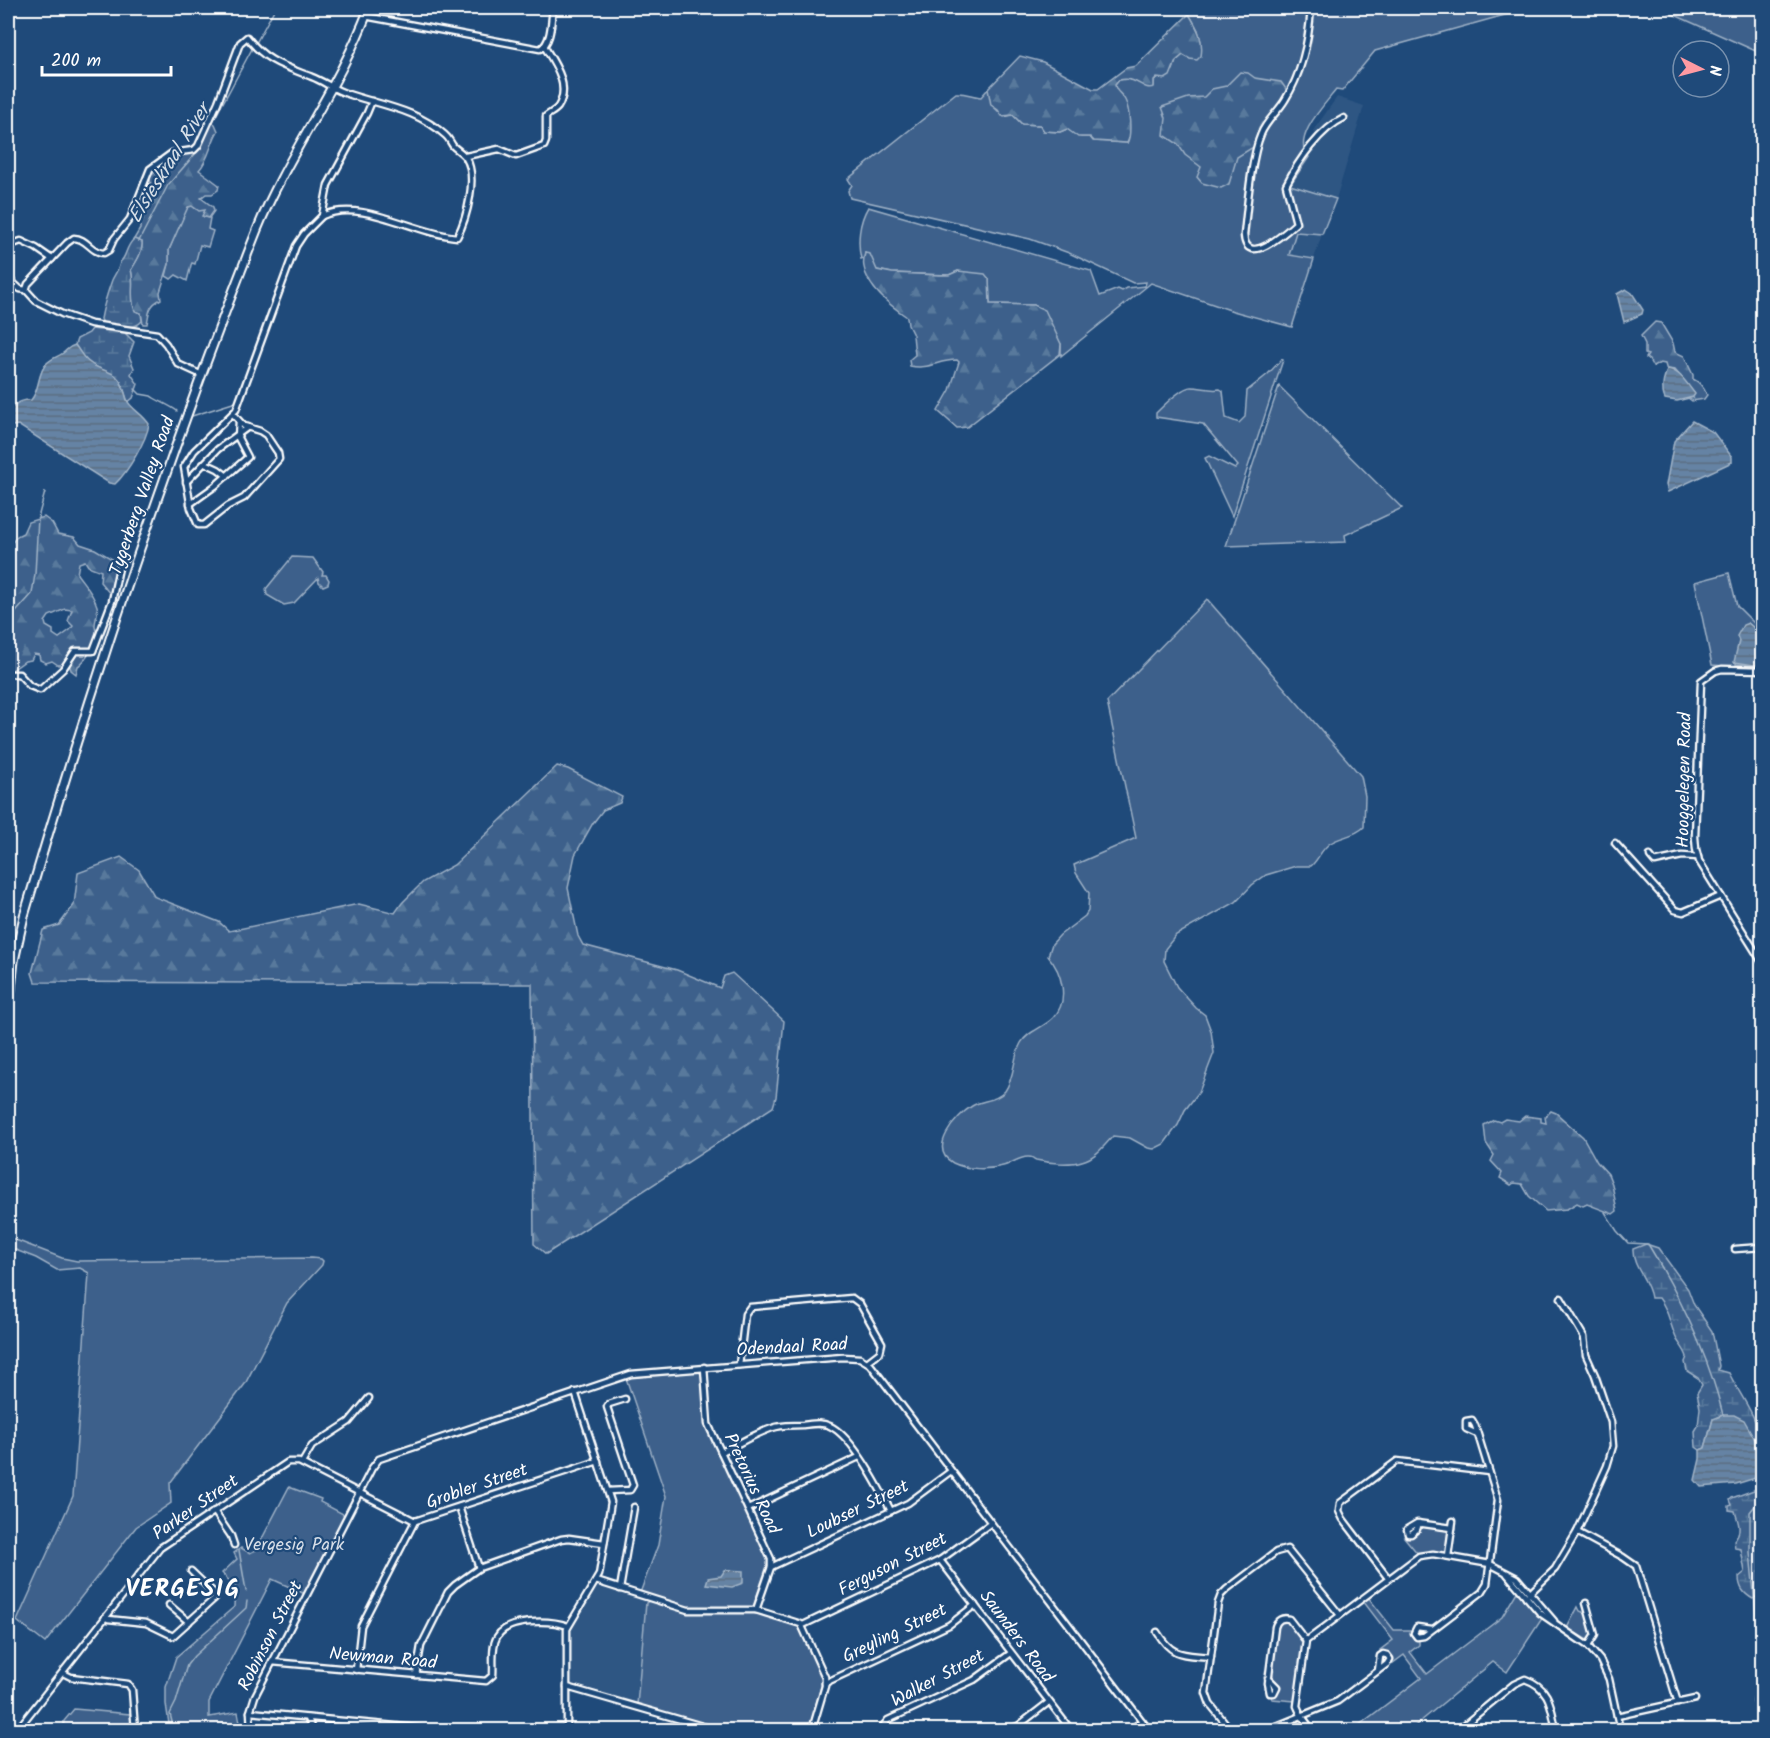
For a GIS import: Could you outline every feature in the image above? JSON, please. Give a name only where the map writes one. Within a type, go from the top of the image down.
[{"type":"main road","name":"Tygerberg Valley Road","points":[[8,1017],[14,961],[24,916],[129,580],[170,460],[262,220],[281,179],[332,86],[369,8]]},
{"type":"street","points":[[466,156],[499,149],[516,156],[544,146],[546,116],[558,106],[562,90],[559,72],[544,46],[553,8]]},
{"type":"street","points":[[1311,8],[1307,41],[1298,72],[1286,99],[1263,130],[1257,147],[1244,235],[1250,247],[1257,249],[1266,247],[1296,223],[1286,185],[1319,136],[1344,118]]},
{"type":"street","points":[[365,16],[536,49],[544,46]]},
{"type":"street","points":[[26,290],[27,284],[67,243],[76,238],[86,241],[98,253],[109,250],[114,239],[130,219],[150,169],[172,153],[196,148],[218,102],[240,43],[247,37],[266,57],[281,66],[345,93],[401,109],[444,134],[453,146],[466,156],[472,177],[465,214],[457,237],[359,212],[337,211],[322,216],[304,234],[296,246],[233,414],[189,456],[184,467],[190,504],[197,523],[204,525],[228,506],[244,498],[278,462],[279,453],[270,439],[260,430],[239,422],[233,414]]},
{"type":"street","points":[[322,216],[328,185],[372,100]]},
{"type":"street","points":[[326,201],[337,211]]},
{"type":"street","points":[[8,246],[18,241],[24,242],[52,259]]},
{"type":"street","points":[[8,278],[21,289],[26,290],[36,301],[52,310],[96,325],[157,334],[178,364],[202,375]]},
{"type":"street","points":[[190,504],[248,457],[240,441],[239,422]]},
{"type":"street","points":[[186,482],[215,452],[248,427]]},
{"type":"street","points":[[170,460],[184,467]]},
{"type":"street","points":[[205,463],[227,476]]},
{"type":"street","points":[[8,674],[20,674],[30,687],[40,690],[63,669],[75,651],[93,651],[112,602],[120,563],[125,559]]},
{"type":"street","name":"Hooggelegen Road","points":[[1762,670],[1722,669],[1701,681],[1695,827],[1698,857],[1762,962]]},
{"type":"street","points":[[1615,843],[1675,910],[1683,912],[1721,896]]},
{"type":"street","points":[[1650,856],[1654,861],[1684,856],[1698,857]]},
{"type":"street","points":[[1735,1249],[1762,1247]]},
{"type":"street","points":[[739,1365],[745,1314],[750,1307],[852,1298],[859,1302],[882,1343],[880,1352],[867,1362]]},
{"type":"street","points":[[1526,1597],[1555,1569],[1577,1532],[1607,1466],[1613,1446],[1611,1422],[1586,1355],[1584,1336],[1561,1298]]},
{"type":"street","name":"Odendaal Road","points":[[377,1461],[631,1374],[843,1357],[857,1358],[867,1362],[1149,1731]]},
{"type":"street","name":"Pretorius Road","points":[[704,1367],[708,1424],[770,1556],[771,1567]]},
{"type":"street","points":[[567,1731],[568,1626],[600,1571],[610,1506],[609,1491],[575,1392]]},
{"type":"street","points":[[369,1398],[349,1422],[312,1446],[302,1463],[415,1521]]},
{"type":"street","points":[[609,1491],[630,1490],[633,1485],[607,1407],[609,1404],[625,1399]]},
{"type":"street","points":[[721,1452],[773,1428],[828,1425],[840,1432],[859,1457],[891,1511]]},
{"type":"street","points":[[1432,1629],[1482,1592],[1487,1584],[1498,1500],[1477,1434]]},
{"type":"street","points":[[748,1509],[859,1457]]},
{"type":"street","name":"Robinson Street","points":[[251,1731],[250,1712],[255,1696],[377,1461]]},
{"type":"street","name":"Grobler Street","points":[[356,1670],[361,1626],[415,1521],[598,1461]]},
{"type":"street","points":[[1389,1578],[1343,1519],[1339,1511],[1340,1503],[1391,1464],[1400,1461],[1489,1472]]},
{"type":"street","name":"Parker Street","points":[[18,1731],[160,1548],[288,1462],[302,1463]]},
{"type":"street","name":"Loubser Street","points":[[771,1567],[914,1500],[951,1470]]},
{"type":"street","points":[[459,1507],[479,1568]]},
{"type":"street","points":[[620,1589],[634,1507]]},
{"type":"street","points":[[214,1511],[231,1536],[234,1545]]},
{"type":"street","points":[[1448,1556],[1453,1521]]},
{"type":"street","name":"Ferguson Street","points":[[802,1625],[940,1560],[991,1523]]},
{"type":"street","points":[[1419,1523],[1452,1528]]},
{"type":"street","points":[[1577,1532],[1636,1566],[1678,1703]]},
{"type":"street","points":[[416,1675],[422,1646],[448,1592],[458,1581],[479,1568],[564,1538],[604,1544]]},
{"type":"street","points":[[1231,1731],[1207,1697],[1221,1594],[1281,1549],[1287,1549],[1292,1552],[1340,1616]]},
{"type":"street","points":[[1312,1731],[1301,1715],[1297,1699],[1306,1641],[1419,1556],[1429,1554],[1448,1556],[1490,1564],[1516,1578],[1531,1592],[1554,1621]]},
{"type":"street","name":"Saunders Road","points":[[940,1560],[1071,1731]]},
{"type":"street","points":[[756,1610],[771,1567]]},
{"type":"street","points":[[105,1617],[148,1625],[171,1637],[213,1601],[215,1596],[191,1571]]},
{"type":"street","points":[[1507,1574],[1540,1613],[1588,1646],[1605,1668],[1620,1731]]},
{"type":"street","points":[[596,1581],[692,1610],[756,1610],[802,1625],[824,1674],[825,1683],[812,1731]]},
{"type":"street","points":[[1586,1603],[1595,1633],[1588,1646]]},
{"type":"street","points":[[169,1605],[189,1622]]},
{"type":"street","name":"Greyling Street","points":[[825,1683],[949,1625],[975,1605]]},
{"type":"street","points":[[1268,1678],[1278,1621],[1282,1618],[1289,1619],[1306,1641]]},
{"type":"street","name":"Newman Road","points":[[272,1662],[484,1681],[490,1678],[493,1672],[494,1643],[504,1629],[530,1621],[568,1626]]},
{"type":"street","points":[[1157,1632],[1173,1652],[1211,1657]]},
{"type":"street","name":"Walker Street","points":[[880,1731],[888,1720],[974,1680],[1011,1653]]},
{"type":"street","points":[[1267,1731],[1338,1701],[1378,1671]]},
{"type":"street","points":[[63,1673],[71,1677],[128,1684],[132,1690],[135,1731]]},
{"type":"street","points":[[1458,1731],[1514,1684],[1525,1679],[1548,1695],[1556,1731]]},
{"type":"street","points":[[567,1687],[699,1728],[716,1731]]},
{"type":"street","points":[[1617,1716],[1695,1699]]},
{"type":"street","points":[[1008,1731],[1049,1702]]},
{"type":"street","points":[[250,1712],[437,1731]]},
{"type":"street","points":[[308,1718],[312,1731]]},
{"type":"street","points":[[1130,1731],[1142,1721]]},
{"type":"shaded area","points":[[1337,97],[1364,106],[1336,199],[1289,185],[1321,138],[1313,131]]},
{"type":"shaded area","points":[[1296,231],[1322,234],[1314,259],[1288,255]]},
{"type":"shaded area","points":[[1626,289],[1632,293],[1643,310],[1642,314],[1624,322],[1617,294]]},
{"type":"shaded area","points":[[75,345],[88,361],[118,378],[129,403],[149,424],[145,439],[136,456],[115,484],[109,483],[18,425],[13,426],[8,422],[14,405],[31,400],[34,396],[41,372],[46,364]]},
{"type":"shaded area","points":[[1668,369],[1683,378],[1695,394],[1693,397],[1677,401],[1665,399],[1663,384]]},
{"type":"shaded area","points":[[1692,421],[1713,432],[1732,457],[1732,462],[1668,492],[1666,485],[1674,441]]},
{"type":"shaded area","points":[[1748,623],[1762,635],[1762,666],[1734,662],[1739,641],[1737,636],[1743,625]]},
{"type":"shaded area","points":[[1723,1415],[1734,1415],[1744,1420],[1762,1452],[1762,1476],[1736,1484],[1701,1487],[1695,1480],[1700,1450],[1705,1448],[1713,1419]]},
{"type":"shaded area","points":[[725,1570],[743,1571],[743,1583],[732,1587],[706,1584],[708,1578],[721,1576]]},
{"type":"shaded area","points":[[596,1586],[646,1600],[637,1703],[571,1683],[570,1628]]},
{"type":"green space","points":[[1196,8],[1530,8],[1375,51],[1342,91],[1336,90],[1311,122],[1304,141],[1304,150],[1309,157],[1290,185],[1336,199],[1322,234],[1296,232],[1289,255],[1314,259],[1292,327],[1233,311],[1151,283],[1061,356],[1061,344],[1034,305],[990,304],[989,279],[958,271],[949,275],[892,273],[877,270],[865,253],[864,258],[861,259],[860,232],[868,207],[1091,271],[1100,296],[1118,289],[1122,291],[1127,288],[1145,286],[1146,282],[1133,283],[1069,253],[1030,239],[850,198],[848,191],[852,185],[848,179],[956,93],[981,97],[988,89],[995,108],[1004,117],[1013,115],[1022,124],[1040,125],[1043,131],[1060,132],[1067,129],[1081,137],[1090,137],[1093,141],[1127,143],[1129,123],[1127,109],[1116,92],[1115,85],[1119,80],[1128,79],[1154,86],[1154,81],[1173,70],[1176,61],[1183,55],[1191,59],[1201,42],[1198,30],[1189,14]]},
{"type":"green space","points":[[1659,8],[1762,8],[1762,56]]},
{"type":"green space","points":[[1189,14],[1201,39],[1201,56],[1197,60],[1183,55],[1176,61],[1170,76],[1165,79],[1157,78],[1154,81],[1154,87],[1146,87],[1126,79],[1119,80],[1115,85],[1125,100],[1128,110],[1130,129],[1127,143],[1094,141],[1090,137],[1078,137],[1067,129],[1060,132],[1044,131],[1040,125],[1022,124],[1013,115],[1002,116],[991,105],[988,89],[1020,56],[1043,62],[1093,89],[1098,89],[1126,68],[1136,66]]},
{"type":"green space","points":[[1240,72],[1248,73],[1255,78],[1281,82],[1286,89],[1285,96],[1255,146],[1237,157],[1229,184],[1221,188],[1202,183],[1197,177],[1201,167],[1185,155],[1178,144],[1164,135],[1166,118],[1162,107],[1188,98],[1204,97],[1212,89],[1226,86]]},
{"type":"green space","points":[[211,122],[215,124],[218,131],[205,162],[199,170],[219,185],[218,190],[201,198],[213,207],[214,211],[209,218],[202,216],[205,210],[199,211],[192,206],[188,207],[169,250],[169,264],[160,292],[161,299],[152,306],[147,324],[143,324],[141,313],[135,311],[133,306],[132,296],[131,270],[139,257],[142,246],[142,242],[134,239],[140,229],[140,225],[134,219],[138,215],[136,209],[138,203],[141,203],[142,196],[146,194],[147,186],[151,183],[149,177],[155,172],[157,165],[178,150],[195,145],[201,131]]},
{"type":"green space","points":[[188,207],[205,210],[204,217],[210,218],[208,229],[213,231],[208,247],[200,245],[187,281],[176,275],[171,279],[166,276],[169,250],[184,214]]},
{"type":"green space","points":[[134,239],[142,242],[140,253],[131,270],[133,306],[135,311],[141,313],[142,321],[129,327],[103,323],[101,319],[112,280]]},
{"type":"green space","points":[[865,253],[870,254],[877,270],[892,273],[949,275],[958,271],[985,274],[989,279],[990,304],[1034,305],[1045,310],[1061,344],[1060,354],[967,427],[957,428],[938,411],[950,390],[959,362],[950,360],[923,367],[910,366],[909,360],[915,355],[913,335],[907,317],[887,302],[870,282],[864,265]]},
{"type":"green space","points":[[1655,322],[1661,323],[1673,343],[1675,352],[1684,356],[1693,379],[1706,392],[1704,399],[1692,401],[1688,398],[1693,397],[1694,393],[1675,370],[1668,369],[1667,371],[1665,364],[1660,363],[1653,367],[1646,358],[1648,355],[1645,354],[1645,344],[1641,336]]},
{"type":"green space","points":[[92,329],[125,333],[134,342],[129,356],[134,368],[131,374],[138,384],[133,398],[128,402],[121,382],[116,376],[85,360],[75,345],[77,339]]},
{"type":"green space","points":[[1282,359],[1232,516],[1205,458],[1209,456],[1235,469],[1238,466],[1203,424],[1156,417],[1156,413],[1187,388],[1220,389],[1223,391],[1226,418],[1239,423],[1245,417],[1247,391]]},
{"type":"green space","points":[[1279,386],[1402,508],[1345,535],[1346,542],[1226,546]]},
{"type":"green space","points":[[44,517],[52,523],[58,534],[74,537],[80,544],[95,549],[119,563],[111,595],[100,582],[101,571],[88,566],[85,561],[79,563],[77,574],[91,593],[98,611],[95,625],[96,642],[78,666],[76,674],[71,670],[69,664],[58,665],[52,661],[46,663],[40,660],[39,655],[34,654],[31,660],[25,661],[8,673],[8,548],[17,536],[23,533],[28,522]],"holes":[[[65,609],[72,610],[68,621],[73,626],[59,638],[53,634],[53,630],[46,626],[45,622],[49,616]]]},
{"type":"green space","points":[[292,557],[313,558],[323,572],[322,575],[326,575],[329,580],[328,584],[323,586],[318,578],[294,603],[284,605],[267,595],[266,589]]},
{"type":"green space","points":[[1729,573],[1737,606],[1762,631],[1762,635],[1748,623],[1739,641],[1736,664],[1762,666],[1762,669],[1712,665],[1695,582]]},
{"type":"green space","points":[[1207,599],[1361,776],[1365,796],[1364,827],[1356,833],[1329,844],[1311,866],[1296,866],[1266,875],[1252,885],[1236,902],[1176,935],[1165,949],[1164,961],[1177,987],[1205,1015],[1211,1031],[1214,1053],[1199,1092],[1164,1144],[1154,1149],[1130,1138],[1113,1136],[1095,1154],[1077,1162],[1053,1163],[1028,1157],[1003,1166],[984,1169],[953,1163],[946,1157],[943,1150],[943,1141],[952,1125],[972,1106],[998,1097],[1005,1091],[1011,1080],[1021,1043],[1028,1035],[1053,1018],[1058,1011],[1063,995],[1062,987],[1057,970],[1048,956],[1052,944],[1060,935],[1085,916],[1088,911],[1089,893],[1076,873],[1074,865],[1136,838],[1107,702]]},
{"type":"green space","points":[[557,766],[568,769],[622,797],[620,803],[603,810],[575,855],[568,888],[578,936],[583,945],[677,970],[720,988],[724,976],[732,973],[784,1021],[773,1107],[546,1254],[534,1244],[532,984],[35,982],[32,973],[43,930],[59,925],[74,905],[78,873],[121,857],[139,870],[155,897],[219,922],[229,931],[359,904],[395,913],[423,882],[454,865]]},
{"type":"green space","points":[[1551,1111],[1583,1137],[1597,1162],[1608,1174],[1617,1211],[1613,1214],[1587,1204],[1583,1206],[1577,1203],[1567,1209],[1546,1211],[1529,1196],[1522,1184],[1511,1185],[1500,1178],[1502,1173],[1491,1161],[1494,1155],[1486,1143],[1484,1125],[1494,1120],[1519,1121],[1525,1116],[1541,1118],[1541,1122],[1546,1123],[1545,1117]]},
{"type":"green space","points":[[8,1237],[62,1258],[77,1261],[312,1258],[323,1261],[322,1265],[287,1303],[245,1384],[170,1483],[171,1503],[136,1527],[45,1643],[17,1621],[73,1496],[89,1273],[80,1268],[57,1270],[36,1258],[8,1247]]},
{"type":"green space","points":[[1646,1244],[1658,1248],[1688,1289],[1694,1305],[1712,1331],[1718,1370],[1729,1373],[1750,1411],[1759,1431],[1762,1452],[1713,1419],[1705,1448],[1700,1450],[1696,1447],[1695,1431],[1698,1426],[1700,1408],[1697,1393],[1702,1385],[1698,1378],[1687,1371],[1685,1362],[1687,1357],[1677,1340],[1665,1308],[1659,1298],[1651,1298],[1650,1291],[1635,1262],[1633,1249]]},
{"type":"green space","points":[[699,1371],[702,1376],[706,1424],[769,1560],[753,1607],[692,1608],[640,1593],[658,1545],[666,1496],[626,1378]]},
{"type":"green space","name":"Vergesig Park","points":[[289,1487],[321,1499],[320,1502],[345,1515],[305,1594],[272,1579],[209,1702],[209,1717],[238,1712],[241,1728],[235,1730],[166,1730],[169,1724],[166,1687],[176,1657],[234,1607],[235,1587],[222,1573],[237,1559],[234,1553],[241,1548],[250,1553],[256,1550]]},
{"type":"green space","points":[[1762,1487],[1762,1512],[1758,1530],[1762,1544],[1762,1580],[1758,1596],[1753,1599],[1745,1593],[1740,1584],[1739,1577],[1745,1572],[1741,1549],[1735,1548],[1734,1540],[1739,1526],[1735,1511],[1729,1510],[1729,1506],[1732,1505],[1730,1500],[1732,1498]]},
{"type":"green space","points":[[1422,1526],[1448,1531],[1446,1552],[1418,1554],[1404,1537],[1413,1536]]},
{"type":"green space","points":[[1518,1590],[1534,1612],[1543,1617],[1507,1672],[1493,1662],[1410,1730],[1345,1730],[1359,1725],[1421,1678],[1404,1655],[1393,1663],[1389,1654],[1381,1652],[1380,1650],[1393,1640],[1363,1601],[1368,1597],[1394,1630],[1412,1630],[1413,1637],[1419,1640],[1419,1645],[1410,1652],[1427,1674],[1502,1617]]},
{"type":"green space","points":[[649,1601],[692,1613],[757,1612],[796,1624],[801,1629],[823,1679],[809,1730],[725,1730],[637,1705],[646,1603]]},
{"type":"green space","points":[[1578,1607],[1580,1611],[1587,1614],[1592,1634],[1589,1641],[1567,1628]]},
{"type":"green space","points":[[1286,1620],[1303,1642],[1295,1701],[1272,1699],[1271,1696],[1276,1694],[1279,1688],[1271,1676],[1277,1626]]},
{"type":"green space","points":[[1762,1675],[1762,1730],[1758,1730],[1753,1701],[1756,1680]]},
{"type":"green space","points":[[74,1709],[130,1714],[132,1730],[63,1730],[64,1721]]},
{"type":"waterway","name":"Elsieskraal River","points":[[256,43],[275,8]]},
{"type":"waterway","name":"Elsieskraal River","points":[[139,241],[168,185],[196,153],[253,47]]},
{"type":"waterway","name":"Elsieskraal River","points":[[102,330],[103,323]]},
{"type":"waterway","points":[[135,389],[140,394],[151,396],[177,411]]},
{"type":"waterway","points":[[192,416],[236,402]]},
{"type":"waterway","name":"Elsieskraal River","points":[[8,621],[32,594],[38,518],[45,492]]},
{"type":"waterway","points":[[1605,1212],[1628,1243],[1648,1244],[1660,1264],[1682,1305],[1701,1349],[1723,1415]]},
{"type":"waterway","points":[[1762,1497],[1750,1512],[1750,1552],[1756,1615],[1762,1645]]},
{"type":"waterway","points":[[239,1550],[246,1591]]},
{"type":"waterway","points":[[174,1730],[170,1714],[187,1665],[246,1608],[247,1601]]},
{"type":"district","name":"VERGESIG","points":[[183,1589]]}]
